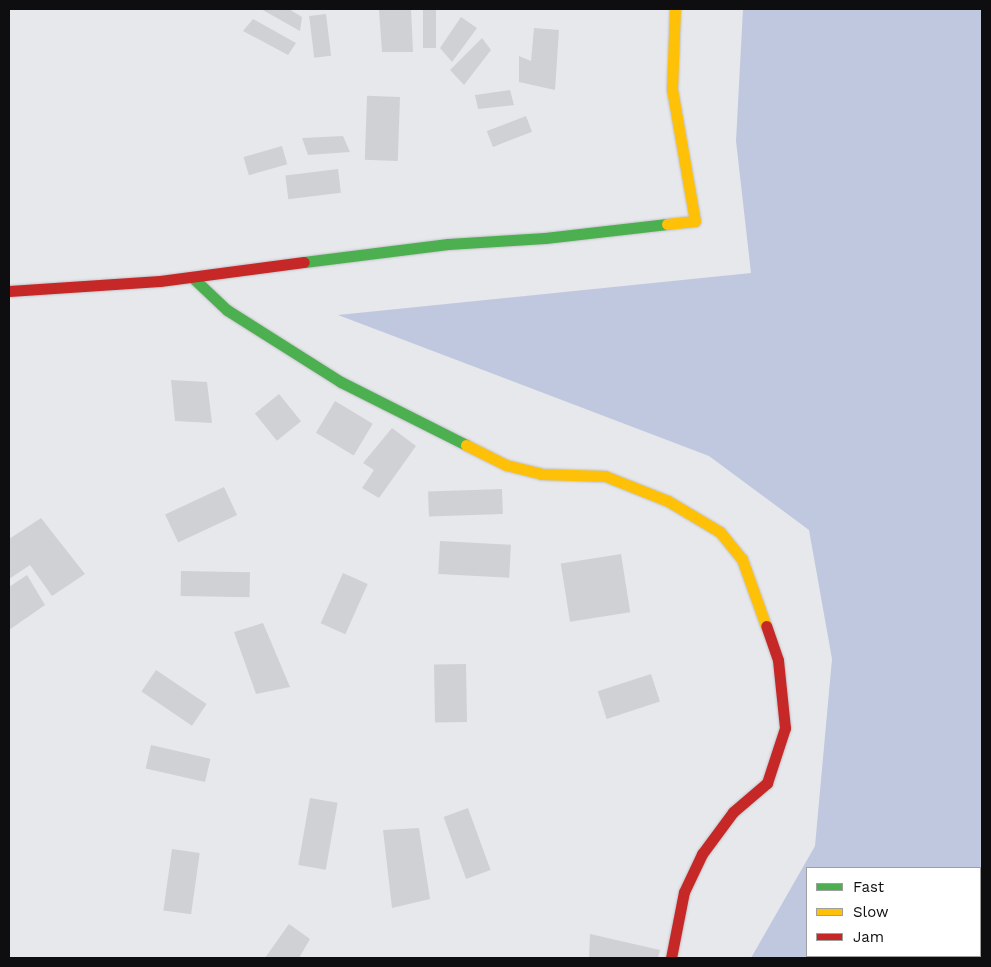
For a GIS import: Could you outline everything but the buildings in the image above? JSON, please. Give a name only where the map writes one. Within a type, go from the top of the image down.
[{"type":"street","points":[[9,291],[192,277],[448,244],[545,238],[695,221],[672,89],[675,9]]},
{"type":"street","points":[[192,277],[228,310],[341,382],[506,465],[541,474],[605,476],[668,500],[720,532],[742,559],[778,660],[786,728],[767,783],[733,812],[702,854],[684,892],[671,958]]},
{"type":"shaded area","points":[[743,9],[982,9],[982,958],[751,958],[815,846],[832,659],[809,530],[709,456],[338,315],[751,273],[736,141]]},
{"type":"traffic: fast","points":[[304,262],[448,244],[545,238],[667,224]]},
{"type":"traffic: fast","points":[[192,277],[227,310],[341,382],[466,445]]},
{"type":"traffic: slow","points":[[667,224],[695,221],[672,89],[675,9]]},
{"type":"traffic: slow","points":[[466,445],[506,465],[541,474],[605,476],[668,501],[720,532],[742,559],[766,626]]},
{"type":"traffic: jam","points":[[9,291],[160,281],[304,262]]},
{"type":"traffic: jam","points":[[671,958],[684,892],[702,854],[733,812],[767,783],[785,728],[778,660],[766,626]]}]
